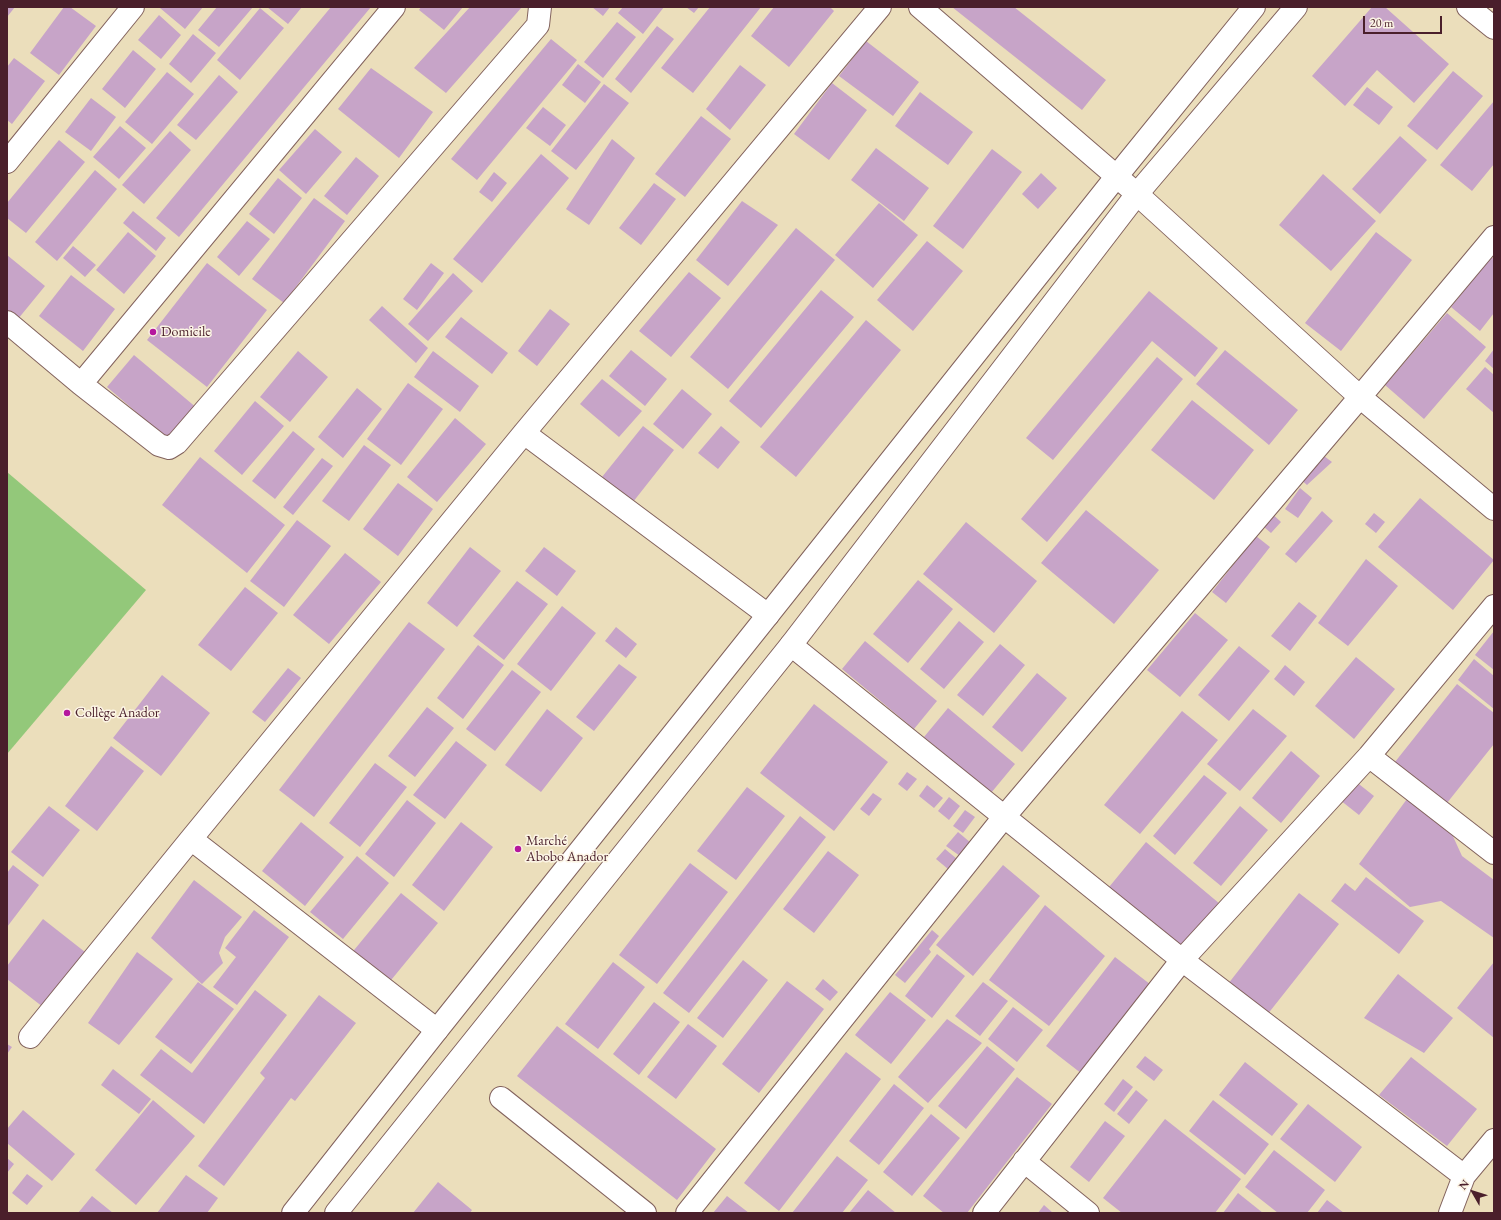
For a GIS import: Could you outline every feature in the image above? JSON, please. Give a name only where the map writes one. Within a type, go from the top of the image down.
[{"type":"street","points":[[7,162],[133,7]]},
{"type":"street","points":[[81,384],[394,7]]},
{"type":"street","points":[[7,322],[81,384],[159,445],[169,448],[177,444],[538,26],[540,7]]},
{"type":"street","points":[[30,1038],[524,433],[880,7]]},
{"type":"street","points":[[920,7],[1137,194],[1360,397],[1494,509]]},
{"type":"street","points":[[293,1213],[436,1030],[1116,177],[1254,7]]},
{"type":"street","points":[[336,1213],[791,645],[1137,194],[1296,7]]},
{"type":"street","points":[[1468,7],[1494,28]]},
{"type":"street","points":[[688,1213],[1004,816],[1494,237]]},
{"type":"street","points":[[524,433],[768,615]]},
{"type":"street","points":[[984,1213],[1182,960],[1369,756],[1494,606]]},
{"type":"street","points":[[791,645],[1182,960],[1464,1176]]},
{"type":"street","points":[[1369,756],[1494,853]]},
{"type":"street","points":[[191,839],[436,1030]]},
{"type":"street","points":[[501,1098],[646,1213]]},
{"type":"street","points":[[1450,1213],[1464,1176],[1494,1140]]},
{"type":"street","points":[[1024,1161],[1088,1213]]},
{"type":"green space","points":[[7,472],[146,590],[7,754]]},
{"type":"building","points":[[7,7],[15,7],[7,17]]},
{"type":"building","points":[[64,7],[70,7],[96,26],[59,75],[30,53]]},
{"type":"building","points":[[203,7],[185,29],[160,8]]},
{"type":"building","points":[[217,7],[253,7],[219,47],[198,30]]},
{"type":"building","points":[[267,7],[302,7],[288,24]]},
{"type":"building","points":[[331,7],[371,7],[179,237],[156,218]]},
{"type":"building","points":[[421,7],[463,7],[444,30],[419,10]]},
{"type":"building","points":[[470,7],[522,7],[446,93],[414,68]]},
{"type":"building","points":[[592,7],[610,7],[603,16]]},
{"type":"building","points":[[623,7],[664,7],[643,34],[618,13]]},
{"type":"building","points":[[686,7],[699,7],[694,13]]},
{"type":"building","points":[[710,7],[761,7],[693,93],[661,68]]},
{"type":"building","points":[[774,7],[830,7],[834,11],[789,67],[751,36]]},
{"type":"building","points":[[952,7],[1014,7],[1106,80],[1082,110]]},
{"type":"building","points":[[1372,7],[1385,7],[1449,64],[1414,103],[1377,70],[1345,106],[1312,76]]},
{"type":"building","points":[[260,8],[284,28],[240,80],[217,60]]},
{"type":"building","points":[[159,15],[181,35],[161,59],[138,40]]},
{"type":"building","points":[[617,22],[636,37],[603,78],[584,62]]},
{"type":"building","points":[[657,26],[674,39],[631,93],[615,79]]},
{"type":"building","points":[[193,34],[216,53],[191,83],[169,64]]},
{"type":"building","points":[[551,39],[577,60],[477,180],[451,159]]},
{"type":"building","points":[[866,41],[919,82],[893,116],[839,76]]},
{"type":"building","points":[[133,50],[156,69],[125,108],[102,89]]},
{"type":"building","points":[[14,58],[45,81],[12,124],[7,120],[7,67]]},
{"type":"building","points":[[578,64],[601,82],[585,103],[562,85]]},
{"type":"building","points":[[740,65],[766,85],[730,130],[706,109]]},
{"type":"building","points":[[371,68],[433,112],[399,158],[338,109]]},
{"type":"building","points":[[1453,71],[1483,96],[1437,150],[1407,126]]},
{"type":"building","points":[[167,72],[194,94],[152,144],[125,122]]},
{"type":"building","points":[[219,75],[238,92],[196,140],[177,125]]},
{"type":"building","points":[[832,83],[867,110],[829,160],[794,134]]},
{"type":"building","points":[[604,84],[629,103],[576,170],[551,151]]},
{"type":"building","points":[[1367,87],[1393,107],[1379,125],[1353,105]]},
{"type":"building","points":[[920,92],[973,132],[948,165],[895,126]]},
{"type":"building","points":[[91,98],[116,117],[91,151],[65,132]]},
{"type":"building","points":[[1494,101],[1494,164],[1472,191],[1440,165]]},
{"type":"building","points":[[543,107],[566,125],[550,146],[526,128]]},
{"type":"building","points":[[701,116],[731,139],[685,197],[655,174]]},
{"type":"building","points":[[120,126],[146,148],[119,179],[93,157]]},
{"type":"building","points":[[315,129],[342,152],[306,194],[279,170]]},
{"type":"building","points":[[170,131],[191,150],[144,204],[122,185]]},
{"type":"building","points":[[1400,136],[1427,160],[1380,214],[1352,189]]},
{"type":"building","points":[[612,139],[635,158],[589,225],[566,209]]},
{"type":"building","points":[[59,140],[85,162],[26,233],[7,218],[7,203]]},
{"type":"building","points":[[876,148],[929,188],[904,221],[851,180]]},
{"type":"building","points":[[992,149],[1022,172],[963,249],[933,226]]},
{"type":"building","points":[[541,154],[569,178],[482,283],[453,259]]},
{"type":"building","points":[[356,157],[379,176],[347,215],[324,196]]},
{"type":"building","points":[[95,170],[117,189],[57,261],[35,242]]},
{"type":"building","points":[[494,172],[507,183],[492,202],[479,192]]},
{"type":"building","points":[[1041,173],[1057,188],[1038,209],[1022,194]]},
{"type":"building","points":[[1323,174],[1376,221],[1331,271],[1279,225]]},
{"type":"building","points":[[278,178],[302,198],[274,234],[249,214]]},
{"type":"building","points":[[654,183],[676,199],[641,245],[619,228]]},
{"type":"building","points":[[314,198],[345,221],[284,303],[252,279]]},
{"type":"building","points":[[742,201],[778,225],[728,286],[696,260]]},
{"type":"building","points":[[879,203],[918,235],[873,288],[835,255]]},
{"type":"building","points":[[133,211],[166,238],[156,251],[123,223]]},
{"type":"building","points":[[247,221],[270,239],[239,276],[217,257]]},
{"type":"building","points":[[796,228],[835,260],[728,389],[690,357]]},
{"type":"building","points":[[128,232],[156,256],[124,294],[96,270]]},
{"type":"building","points":[[1376,232],[1412,260],[1341,351],[1305,323]]},
{"type":"building","points":[[927,241],[963,271],[913,331],[877,300]]},
{"type":"building","points":[[73,246],[96,265],[85,277],[63,258]]},
{"type":"building","points":[[7,255],[45,286],[18,319],[7,310]]},
{"type":"building","points":[[1491,257],[1494,259],[1494,313],[1480,331],[1451,307]]},
{"type":"building","points":[[207,263],[267,310],[207,387],[147,340]]},
{"type":"building","points":[[431,263],[444,273],[417,310],[403,299]]},
{"type":"building","points":[[689,272],[721,298],[671,357],[639,331]]},
{"type":"building","points":[[453,273],[473,291],[428,341],[408,324]]},
{"type":"building","points":[[71,275],[115,309],[83,351],[39,316]]},
{"type":"building","points":[[821,290],[854,317],[761,428],[729,401]]},
{"type":"building","points":[[1149,291],[1218,348],[1195,377],[1152,341],[1053,460],[1026,438]]},
{"type":"building","points":[[382,306],[428,348],[416,363],[369,320]]},
{"type":"building","points":[[550,309],[570,324],[537,366],[518,351]]},
{"type":"building","points":[[1447,313],[1486,347],[1424,419],[1385,385]]},
{"type":"building","points":[[461,317],[508,353],[492,374],[445,337]]},
{"type":"building","points":[[866,320],[901,350],[796,477],[760,447]]},
{"type":"building","points":[[1494,349],[1494,369],[1485,361]]},
{"type":"building","points":[[631,350],[667,379],[645,406],[609,376]]},
{"type":"building","points":[[1225,350],[1298,410],[1269,445],[1196,384]]},
{"type":"building","points":[[298,351],[328,377],[290,422],[260,397]]},
{"type":"building","points":[[433,351],[479,386],[460,412],[414,377]]},
{"type":"building","points":[[134,355],[198,409],[170,441],[107,387]]},
{"type":"building","points":[[1157,357],[1183,379],[1047,542],[1021,519]]},
{"type":"building","points":[[1485,367],[1494,375],[1494,413],[1466,389]]},
{"type":"building","points":[[602,379],[642,411],[619,437],[580,404]]},
{"type":"building","points":[[408,383],[443,409],[401,465],[367,439]]},
{"type":"building","points":[[357,388],[382,409],[343,458],[318,437]]},
{"type":"building","points":[[682,389],[712,414],[683,449],[653,424]]},
{"type":"building","points":[[1192,400],[1254,450],[1214,500],[1151,450]]},
{"type":"building","points":[[255,401],[284,426],[242,475],[214,451]]},
{"type":"building","points":[[455,418],[486,444],[437,502],[407,477]]},
{"type":"building","points":[[643,426],[674,450],[633,502],[602,477]]},
{"type":"building","points":[[721,426],[740,442],[718,469],[698,453]]},
{"type":"building","points":[[293,431],[315,449],[275,499],[252,481]]},
{"type":"building","points":[[364,445],[391,465],[349,521],[322,501]]},
{"type":"building","points":[[1324,456],[1332,462],[1307,485],[1299,478]]},
{"type":"building","points":[[200,457],[285,525],[247,573],[162,505]]},
{"type":"building","points":[[322,458],[333,466],[293,515],[283,507]]},
{"type":"building","points":[[398,483],[433,509],[398,556],[363,529]]},
{"type":"building","points":[[1300,488],[1312,498],[1298,518],[1285,509]]},
{"type":"building","points":[[1420,498],[1494,560],[1453,610],[1378,547]]},
{"type":"building","points":[[1086,510],[1159,570],[1114,624],[1041,563]]},
{"type":"building","points":[[1268,510],[1281,522],[1271,533],[1257,521]]},
{"type":"building","points":[[1322,511],[1333,521],[1296,563],[1285,554]]},
{"type":"building","points":[[1374,513],[1385,522],[1376,533],[1365,524]]},
{"type":"building","points":[[297,520],[331,546],[284,607],[250,581]]},
{"type":"building","points":[[966,522],[1037,581],[994,633],[923,574]]},
{"type":"building","points":[[1256,536],[1270,547],[1226,603],[1212,592]]},
{"type":"building","points":[[470,547],[501,571],[457,627],[427,603]]},
{"type":"building","points":[[544,547],[576,571],[557,596],[525,571]]},
{"type":"building","points":[[345,553],[381,582],[329,644],[293,615]]},
{"type":"building","points":[[1366,559],[1398,586],[1348,646],[1318,623]]},
{"type":"building","points":[[918,580],[953,609],[908,663],[873,634]]},
{"type":"building","points":[[517,581],[548,604],[504,660],[473,636]]},
{"type":"building","points":[[245,587],[278,613],[231,671],[198,645]]},
{"type":"building","points":[[1299,602],[1317,616],[1290,651],[1271,636]]},
{"type":"building","points":[[562,606],[596,633],[551,691],[517,664]]},
{"type":"building","points":[[1195,613],[1228,640],[1180,697],[1147,670]]},
{"type":"building","points":[[959,621],[984,642],[944,689],[920,669]]},
{"type":"building","points":[[409,622],[445,649],[314,817],[279,790]]},
{"type":"building","points":[[616,627],[637,644],[626,658],[605,641]]},
{"type":"building","points":[[1494,631],[1494,670],[1475,655]]},
{"type":"building","points":[[865,641],[937,701],[914,729],[842,669]]},
{"type":"building","points":[[1000,644],[1025,665],[983,716],[957,695]]},
{"type":"building","points":[[478,645],[504,665],[463,719],[437,698]]},
{"type":"building","points":[[1239,646],[1270,671],[1229,721],[1198,695]]},
{"type":"building","points":[[1356,657],[1395,689],[1354,739],[1315,706]]},
{"type":"building","points":[[1474,659],[1494,676],[1494,709],[1458,680]]},
{"type":"building","points":[[619,664],[637,677],[594,731],[576,717]]},
{"type":"building","points":[[1285,665],[1305,682],[1294,696],[1274,679]]},
{"type":"building","points":[[288,668],[301,678],[265,722],[252,712]]},
{"type":"building","points":[[512,670],[541,692],[495,751],[466,729]]},
{"type":"building","points":[[1037,673],[1067,698],[1022,752],[992,727]]},
{"type":"building","points":[[162,675],[210,713],[161,776],[113,738]]},
{"type":"building","points":[[1457,684],[1494,713],[1494,744],[1443,808],[1391,767]]},
{"type":"building","points":[[814,704],[888,762],[834,831],[760,773]]},
{"type":"building","points":[[427,707],[454,728],[415,777],[388,756]]},
{"type":"building","points":[[948,708],[1015,764],[991,793],[924,737]]},
{"type":"building","points":[[547,709],[583,738],[541,792],[505,765]]},
{"type":"building","points":[[1253,709],[1287,736],[1240,791],[1207,764]]},
{"type":"building","points":[[1182,711],[1218,740],[1140,834],[1104,805]]},
{"type":"building","points":[[456,741],[487,765],[445,819],[413,795]]},
{"type":"building","points":[[111,746],[144,771],[97,831],[65,806]]},
{"type":"building","points":[[1291,751],[1320,776],[1281,823],[1252,798]]},
{"type":"building","points":[[375,763],[407,787],[360,847],[329,823]]},
{"type":"building","points":[[907,772],[917,779],[907,791],[898,784]]},
{"type":"building","points":[[1204,775],[1227,793],[1175,855],[1153,836]]},
{"type":"building","points":[[1355,781],[1374,796],[1359,815],[1340,800]]},
{"type":"building","points":[[927,785],[943,798],[934,808],[919,796]]},
{"type":"building","points":[[747,787],[785,816],[736,880],[697,851]]},
{"type":"building","points":[[873,793],[882,799],[869,816],[860,809]]},
{"type":"building","points":[[949,797],[960,806],[949,820],[938,811]]},
{"type":"building","points":[[1407,799],[1451,832],[1462,856],[1494,880],[1494,938],[1441,901],[1410,907],[1359,864]]},
{"type":"building","points":[[407,800],[436,823],[394,877],[365,854]]},
{"type":"building","points":[[49,806],[80,830],[43,877],[11,852]]},
{"type":"building","points":[[1240,806],[1268,830],[1221,886],[1193,863]]},
{"type":"building","points":[[965,810],[975,817],[963,833],[953,826]]},
{"type":"building","points":[[800,816],[826,837],[689,1013],[663,993]]},
{"type":"building","points":[[301,822],[344,857],[305,906],[262,871]]},
{"type":"building","points":[[461,822],[493,847],[444,911],[412,885]]},
{"type":"building","points":[[958,832],[971,843],[960,856],[946,846]]},
{"type":"building","points":[[1146,842],[1220,904],[1179,953],[1105,892]]},
{"type":"building","points":[[945,849],[957,859],[948,869],[936,859]]},
{"type":"building","points":[[828,851],[859,875],[814,933],[783,909]]},
{"type":"building","points":[[357,856],[389,883],[343,939],[310,912]]},
{"type":"building","points":[[690,863],[728,892],[657,984],[619,955]]},
{"type":"building","points":[[13,865],[39,885],[7,927],[7,873]]},
{"type":"building","points":[[1003,865],[1040,896],[973,976],[936,945]]},
{"type":"building","points":[[1366,877],[1424,921],[1399,954],[1331,901],[1345,883],[1355,891]]},
{"type":"building","points":[[194,880],[242,917],[225,937],[219,953],[223,963],[202,984],[151,938]]},
{"type":"building","points":[[401,893],[438,923],[387,985],[350,955]]},
{"type":"building","points":[[1299,893],[1339,924],[1267,1015],[1228,984]]},
{"type":"building","points":[[1045,905],[1105,956],[1049,1026],[989,980]]},
{"type":"building","points":[[254,910],[289,937],[237,1005],[213,987],[236,957],[225,948]]},
{"type":"building","points":[[43,919],[85,952],[43,1007],[7,979],[7,966]]},
{"type":"building","points":[[932,930],[939,936],[929,949],[931,952],[905,983],[895,975]]},
{"type":"building","points":[[137,952],[173,979],[119,1045],[88,1023]]},
{"type":"building","points":[[937,954],[965,976],[932,1018],[905,996]]},
{"type":"building","points":[[1115,957],[1155,988],[1086,1077],[1046,1046]]},
{"type":"building","points":[[743,960],[768,980],[723,1038],[697,1018]]},
{"type":"building","points":[[613,962],[645,987],[598,1049],[565,1024]]},
{"type":"building","points":[[1494,962],[1494,1038],[1457,1008]]},
{"type":"building","points":[[1398,974],[1453,1018],[1424,1053],[1364,1018]]},
{"type":"building","points":[[823,979],[838,992],[830,1001],[815,989]]},
{"type":"building","points":[[787,981],[824,1009],[759,1093],[722,1064]]},
{"type":"building","points":[[198,982],[234,1009],[191,1064],[155,1037]]},
{"type":"building","points":[[983,982],[1008,1001],[980,1036],[955,1016]]},
{"type":"building","points":[[255,990],[287,1015],[204,1124],[140,1075],[161,1049],[192,1073]]},
{"type":"building","points":[[890,992],[926,1020],[891,1064],[855,1035]]},
{"type":"building","points":[[319,995],[356,1023],[295,1101],[291,1098],[224,1186],[198,1166],[265,1078],[260,1073]]},
{"type":"building","points":[[654,1002],[680,1022],[639,1075],[613,1054]]},
{"type":"building","points":[[1013,1007],[1043,1030],[1017,1062],[988,1039]]},
{"type":"building","points":[[947,1019],[982,1043],[928,1103],[898,1077]]},
{"type":"building","points":[[688,1024],[717,1046],[676,1099],[647,1077]]},
{"type":"building","points":[[557,1026],[716,1149],[677,1200],[517,1076]]},
{"type":"building","points":[[7,1044],[12,1047],[7,1054]]},
{"type":"building","points":[[987,1046],[1015,1069],[966,1129],[938,1106]]},
{"type":"building","points":[[846,1052],[881,1079],[779,1211],[744,1183]]},
{"type":"building","points":[[1145,1056],[1163,1070],[1154,1081],[1136,1067]]},
{"type":"building","points":[[1411,1057],[1477,1109],[1447,1146],[1379,1095]]},
{"type":"building","points":[[1245,1062],[1298,1104],[1272,1136],[1219,1095]]},
{"type":"building","points":[[113,1069],[151,1099],[139,1114],[101,1085]]},
{"type":"building","points":[[1017,1077],[1052,1104],[967,1213],[944,1213],[923,1196]]},
{"type":"building","points":[[1123,1079],[1133,1087],[1114,1112],[1104,1104]]},
{"type":"building","points":[[894,1084],[924,1108],[879,1165],[849,1141]]},
{"type":"building","points":[[1136,1090],[1148,1100],[1129,1124],[1117,1114]]},
{"type":"building","points":[[153,1100],[195,1136],[136,1205],[95,1170]]},
{"type":"building","points":[[1213,1100],[1269,1144],[1245,1175],[1189,1131]]},
{"type":"building","points":[[1308,1104],[1362,1147],[1335,1182],[1280,1139]]},
{"type":"building","points":[[23,1110],[75,1154],[52,1181],[7,1143],[7,1129]]},
{"type":"building","points":[[931,1114],[960,1138],[912,1196],[883,1172]]},
{"type":"building","points":[[1165,1119],[1241,1179],[1215,1213],[1122,1213],[1103,1198]]},
{"type":"building","points":[[1105,1121],[1125,1136],[1089,1182],[1070,1167]]},
{"type":"building","points":[[1274,1150],[1325,1190],[1307,1213],[1278,1213],[1245,1187]]},
{"type":"building","points":[[837,1156],[868,1180],[842,1213],[792,1213]]},
{"type":"building","points":[[7,1158],[14,1164],[7,1173]]},
{"type":"building","points":[[27,1174],[43,1186],[27,1205],[12,1193]]},
{"type":"building","points":[[186,1175],[218,1198],[207,1213],[157,1213]]},
{"type":"building","points":[[438,1182],[472,1210],[470,1213],[413,1213]]},
{"type":"building","points":[[868,1190],[896,1213],[849,1213]]},
{"type":"building","points":[[1238,1193],[1263,1213],[1223,1213]]},
{"type":"building","points":[[92,1196],[113,1213],[78,1213]]},
{"type":"building","points":[[727,1196],[749,1213],[713,1213]]},
{"type":"building","points":[[1327,1200],[1344,1213],[1317,1213]]},
{"type":"building","points":[[1044,1205],[1053,1213],[1038,1213]]},
{"type":"place","name":"Domicile","points":[[153,332]]},
{"type":"place","name":"Collège Anador","points":[[67,713]]},
{"type":"place","name":"Marché Abobo Anador","points":[[518,849]]}]
